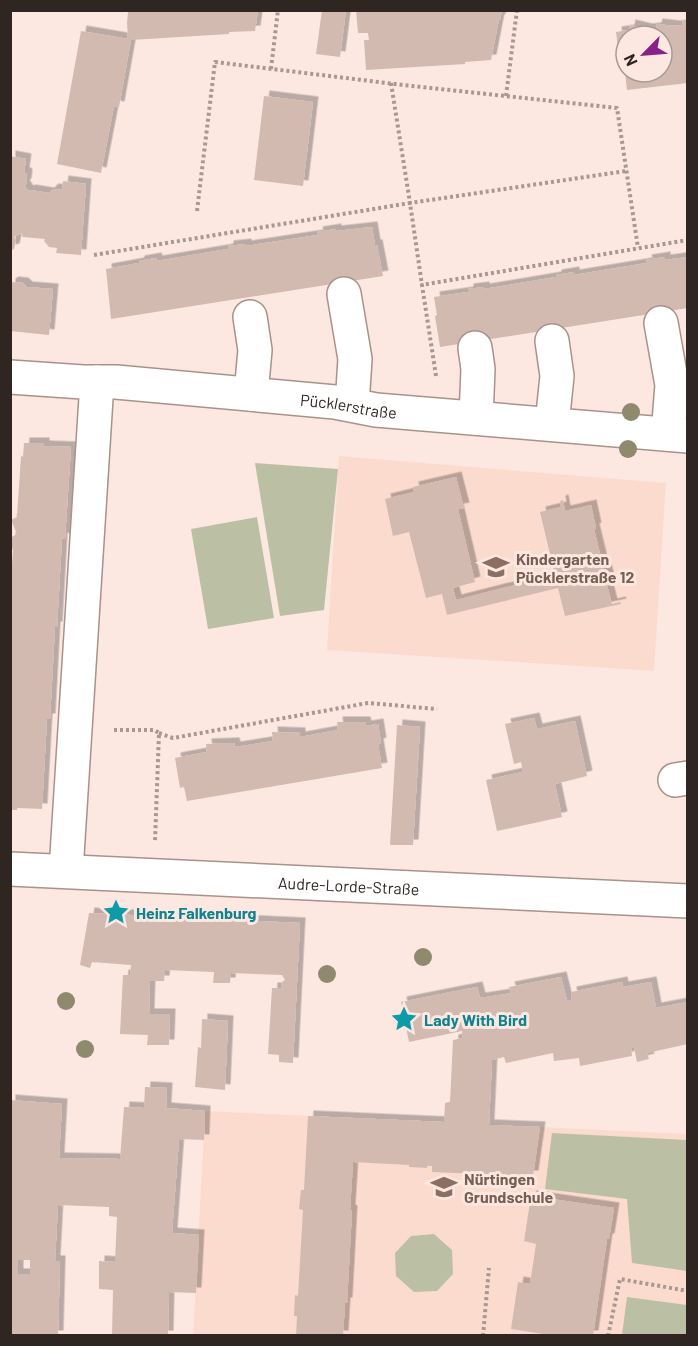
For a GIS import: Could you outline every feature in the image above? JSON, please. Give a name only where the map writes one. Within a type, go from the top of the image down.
[{"type":"street","points":[[344,294],[355,358],[352,405]]},
{"type":"street","points":[[250,317],[255,350],[251,394]]},
{"type":"street","points":[[661,322],[678,435]]},
{"type":"street","points":[[552,341],[557,376],[552,424]]},
{"type":"street","points":[[475,348],[478,369],[476,418]]},
{"type":"street","name":"Pücklerstraße","points":[[10,377],[116,382],[335,402],[376,410],[678,435]]},
{"type":"street","points":[[66,871],[97,382]]},
{"type":"street","name":"Audre-Lorde-Straße","points":[[10,869],[687,901]]},
{"type":"path","points":[[271,69],[278,10]]},
{"type":"path","points":[[506,96],[517,10]]},
{"type":"path","points":[[197,210],[215,62],[617,108],[638,248]]},
{"type":"path","points":[[391,83],[436,376]]},
{"type":"path","points":[[94,255],[410,203],[626,171]]},
{"type":"path","points":[[422,285],[687,240]]},
{"type":"path","points":[[114,730],[154,730],[173,738],[368,702],[437,709]]},
{"type":"path","points":[[155,842],[159,733]]},
{"type":"path","points":[[483,1335],[489,1268]]},
{"type":"path","points":[[608,1335],[620,1279],[687,1291]]},
{"type":"shaded area","name":"Kindergarten Pücklerstraße 12","points":[[339,456],[666,483],[654,671],[327,650]]},
{"type":"shaded area","name":"Nürtingen Grundschule","points":[[205,1111],[687,1134],[687,1335],[193,1336]]},
{"type":"green space","points":[[255,463],[338,469],[324,610],[280,616]]},
{"type":"green space","points":[[257,517],[274,618],[208,629],[191,529]]},
{"type":"green space","points":[[552,1133],[687,1140],[687,1271],[632,1263],[627,1199],[545,1189]]},
{"type":"green space","points":[[434,1234],[452,1250],[453,1274],[437,1291],[414,1292],[396,1276],[395,1253],[411,1236]]},
{"type":"green space","points":[[627,1297],[687,1305],[687,1335],[622,1335]]},
{"type":"building","points":[[132,10],[258,10],[255,31],[131,40],[119,107],[114,106],[101,173],[57,164],[81,31],[128,39],[128,12]]},
{"type":"building","points":[[322,10],[346,10],[340,57],[316,54]]},
{"type":"building","points":[[356,10],[502,10],[491,60],[465,62],[465,64],[366,70],[364,40],[369,40],[368,33],[358,33]]},
{"type":"building","points":[[683,20],[688,20],[688,83],[627,90],[626,84],[674,84],[674,26],[682,25]]},
{"type":"building","points":[[264,96],[313,102],[303,186],[254,180]]},
{"type":"building","points":[[10,156],[26,159],[24,173],[27,175],[24,185],[28,191],[49,193],[53,189],[62,190],[63,181],[86,184],[81,255],[56,253],[57,248],[49,247],[45,239],[23,237],[21,233],[14,237],[16,240],[14,249],[10,250]]},
{"type":"building","points":[[372,227],[383,276],[111,319],[106,269],[156,258],[157,261],[228,249],[228,246],[246,244],[246,246],[318,235],[317,232],[336,229],[336,231]]},
{"type":"building","points":[[665,257],[665,260],[688,257],[688,308],[440,347],[434,297],[468,292],[468,289],[484,287],[484,289],[574,272],[574,275],[647,263],[646,260]]},
{"type":"building","points":[[23,283],[27,287],[53,289],[49,335],[10,331],[10,284]]},
{"type":"building","points":[[24,443],[71,447],[65,539],[62,538],[57,627],[55,627],[50,719],[47,719],[42,809],[10,810],[10,591],[13,550],[10,538],[17,534],[11,520],[17,517]]},
{"type":"building","points":[[456,477],[464,508],[458,509],[475,582],[453,588],[456,600],[555,575],[540,512],[561,507],[560,501],[563,500],[565,511],[591,505],[596,528],[594,529],[604,570],[606,569],[610,584],[607,585],[612,604],[620,602],[621,604],[565,616],[558,588],[447,615],[442,594],[426,598],[409,532],[393,536],[385,499],[414,492],[413,487]]},
{"type":"building","points":[[534,718],[537,729],[575,721],[587,776],[555,784],[562,817],[497,831],[486,780],[523,772],[521,762],[514,764],[505,724]]},
{"type":"building","points":[[337,722],[365,722],[366,726],[378,724],[381,743],[378,744],[382,768],[187,801],[184,787],[180,788],[175,758],[207,752],[206,744],[234,743],[235,747],[273,741],[272,732],[300,733],[300,737],[338,730]]},
{"type":"building","points":[[397,725],[420,727],[413,845],[390,845]]},
{"type":"building","points":[[89,913],[300,923],[293,1063],[279,1062],[279,1055],[268,1054],[272,988],[281,988],[285,980],[282,975],[231,973],[230,983],[213,983],[214,972],[165,970],[164,981],[150,981],[149,1014],[170,1014],[169,1045],[147,1045],[148,1035],[120,1034],[123,975],[130,975],[131,965],[92,962],[90,968],[80,965]]},
{"type":"building","points":[[561,977],[567,1001],[572,1000],[571,992],[622,982],[623,987],[651,982],[656,1008],[688,1002],[688,1044],[647,1053],[649,1059],[637,1062],[634,1047],[631,1048],[632,1056],[580,1066],[579,1058],[554,1061],[553,1053],[506,1063],[504,1057],[492,1060],[489,1125],[540,1127],[533,1176],[492,1175],[491,1184],[477,1184],[478,1174],[432,1172],[432,1166],[427,1166],[427,1168],[353,1162],[347,1303],[345,1303],[343,1336],[296,1336],[295,1295],[298,1296],[303,1210],[299,1209],[301,1190],[304,1190],[308,1116],[444,1122],[445,1103],[450,1102],[453,1040],[463,1038],[462,1031],[409,1042],[401,1002],[477,987],[480,998],[506,994],[511,993],[509,987]]},
{"type":"building","points":[[202,1019],[228,1021],[225,1090],[195,1087],[198,1047],[201,1048]]},
{"type":"building","points":[[145,1087],[167,1088],[166,1108],[205,1111],[204,1140],[179,1139],[172,1233],[199,1235],[196,1293],[169,1292],[168,1336],[112,1336],[113,1290],[99,1289],[99,1261],[115,1262],[117,1217],[109,1216],[109,1207],[58,1205],[55,1261],[60,1261],[58,1336],[10,1336],[10,1100],[62,1104],[59,1158],[120,1159],[124,1107],[144,1108]],"holes":[[[18,1260],[30,1260],[30,1274],[18,1274]]]},
{"type":"building","points":[[531,1196],[614,1208],[609,1239],[607,1239],[593,1336],[556,1336],[511,1329],[518,1282],[530,1284],[536,1244],[524,1241]]},
{"type":"place","name":"Kindergarten Pücklerstraße 12","points":[[496,567]]},
{"type":"place","name":"Heinz Falkenburg","points":[[116,912]]},
{"type":"place","name":"Lady With Bird","points":[[404,1019]]},
{"type":"place","name":"Nürtingen Grundschule","points":[[444,1187]]}]
